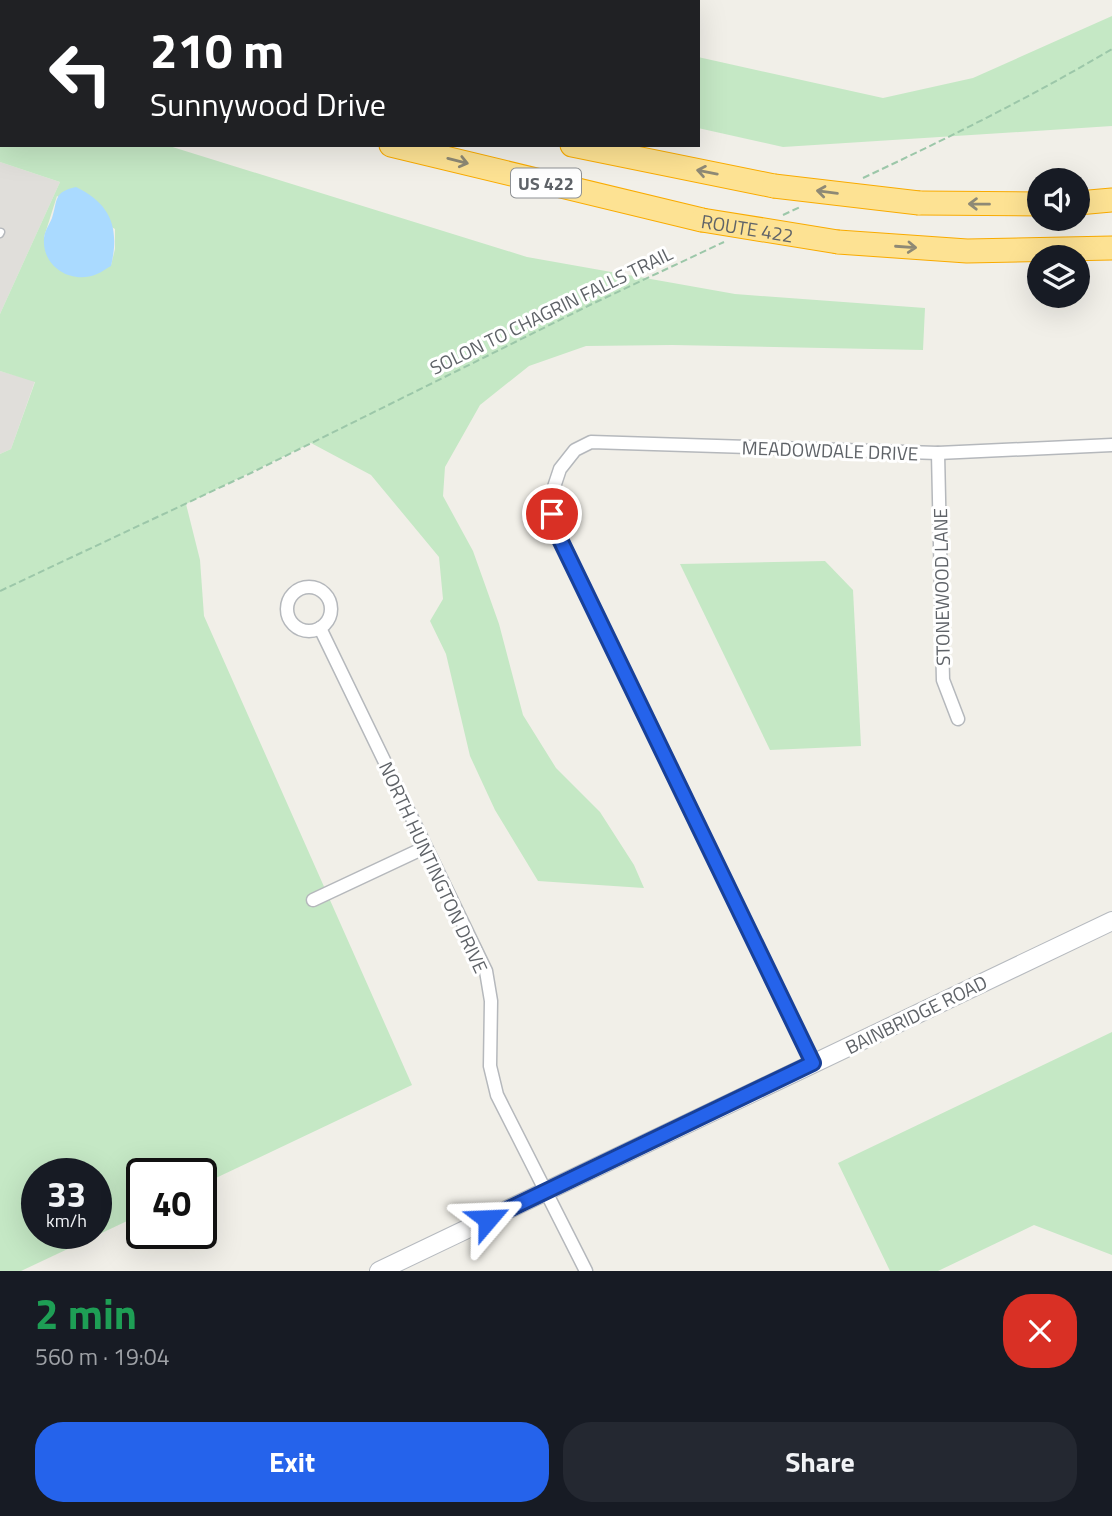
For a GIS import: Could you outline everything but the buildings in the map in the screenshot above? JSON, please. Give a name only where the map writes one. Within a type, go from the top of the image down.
[{"type":"highway","name":"ROUTE 422","points":[[399,147],[702,220],[838,242],[967,251],[1112,248]]},
{"type":"highway","name":"US 422","points":[[582,147],[774,186],[919,203],[1027,204]]},
{"type":"highway","points":[[1090,202],[1112,200]]},
{"type":"street","name":"MEADOWDALE DRIVE","points":[[813,1063],[555,529],[550,499],[560,469],[575,450],[591,442],[938,453],[1112,445]]},
{"type":"street","name":"STONEWOOD LANE","points":[[938,453],[943,680],[958,719]]},
{"type":"street","name":"NORTH HUNTINGTON DRIVE","points":[[320,628],[486,971],[491,1002],[490,1066],[497,1095],[586,1271]]},
{"type":"street","points":[[313,900],[426,847]]},
{"type":"street","name":"BAINBRIDGE ROAD","points":[[379,1271],[1112,920]]},
{"type":"path","points":[[854,182],[1044,89],[1112,49]]},
{"type":"path","points":[[779,216],[804,205]]},
{"type":"path","name":"SOLON TO CHAGRIN FALLS TRAIL","points":[[0,591],[253,472],[592,303],[730,240]]},
{"type":"shaded area","points":[[0,162],[60,182],[0,314]]},
{"type":"shaded area","points":[[0,371],[35,381],[11,449],[0,454]]},
{"type":"green space","points":[[1112,16],[1112,126],[783,147],[700,128],[700,57],[883,98],[973,78]]},
{"type":"green space","points":[[0,147],[172,147],[527,257],[735,294],[925,308],[923,350],[586,346],[529,366],[480,405],[445,467],[443,496],[473,551],[499,624],[523,715],[556,768],[600,812],[634,865],[644,888],[538,881],[495,810],[470,756],[446,654],[430,621],[443,599],[439,557],[371,475],[311,443],[186,504],[200,560],[204,616],[412,1085],[217,1177],[217,1158],[126,1158],[126,1222],[112,1228],[112,1158],[21,1158],[21,1249],[68,1249],[21,1271],[0,1271],[0,454],[11,449],[35,382],[0,371],[0,314],[60,182],[0,162]],"holes":[[[57,196],[115,229],[115,249],[111,265],[44,237]]]},
{"type":"green space","points":[[825,561],[853,590],[861,746],[770,750],[680,564]]},
{"type":"green space","points":[[1112,1032],[1112,1255],[1034,1225],[938,1271],[890,1271],[838,1163]]},
{"type":"water","points":[[76,187],[98,201],[105,209],[113,229],[114,252],[111,266],[87,277],[60,271],[48,258],[45,249],[45,234],[60,194]]},
{"type":"route","points":[[488,1219],[813,1063],[555,529],[552,514]]}]
